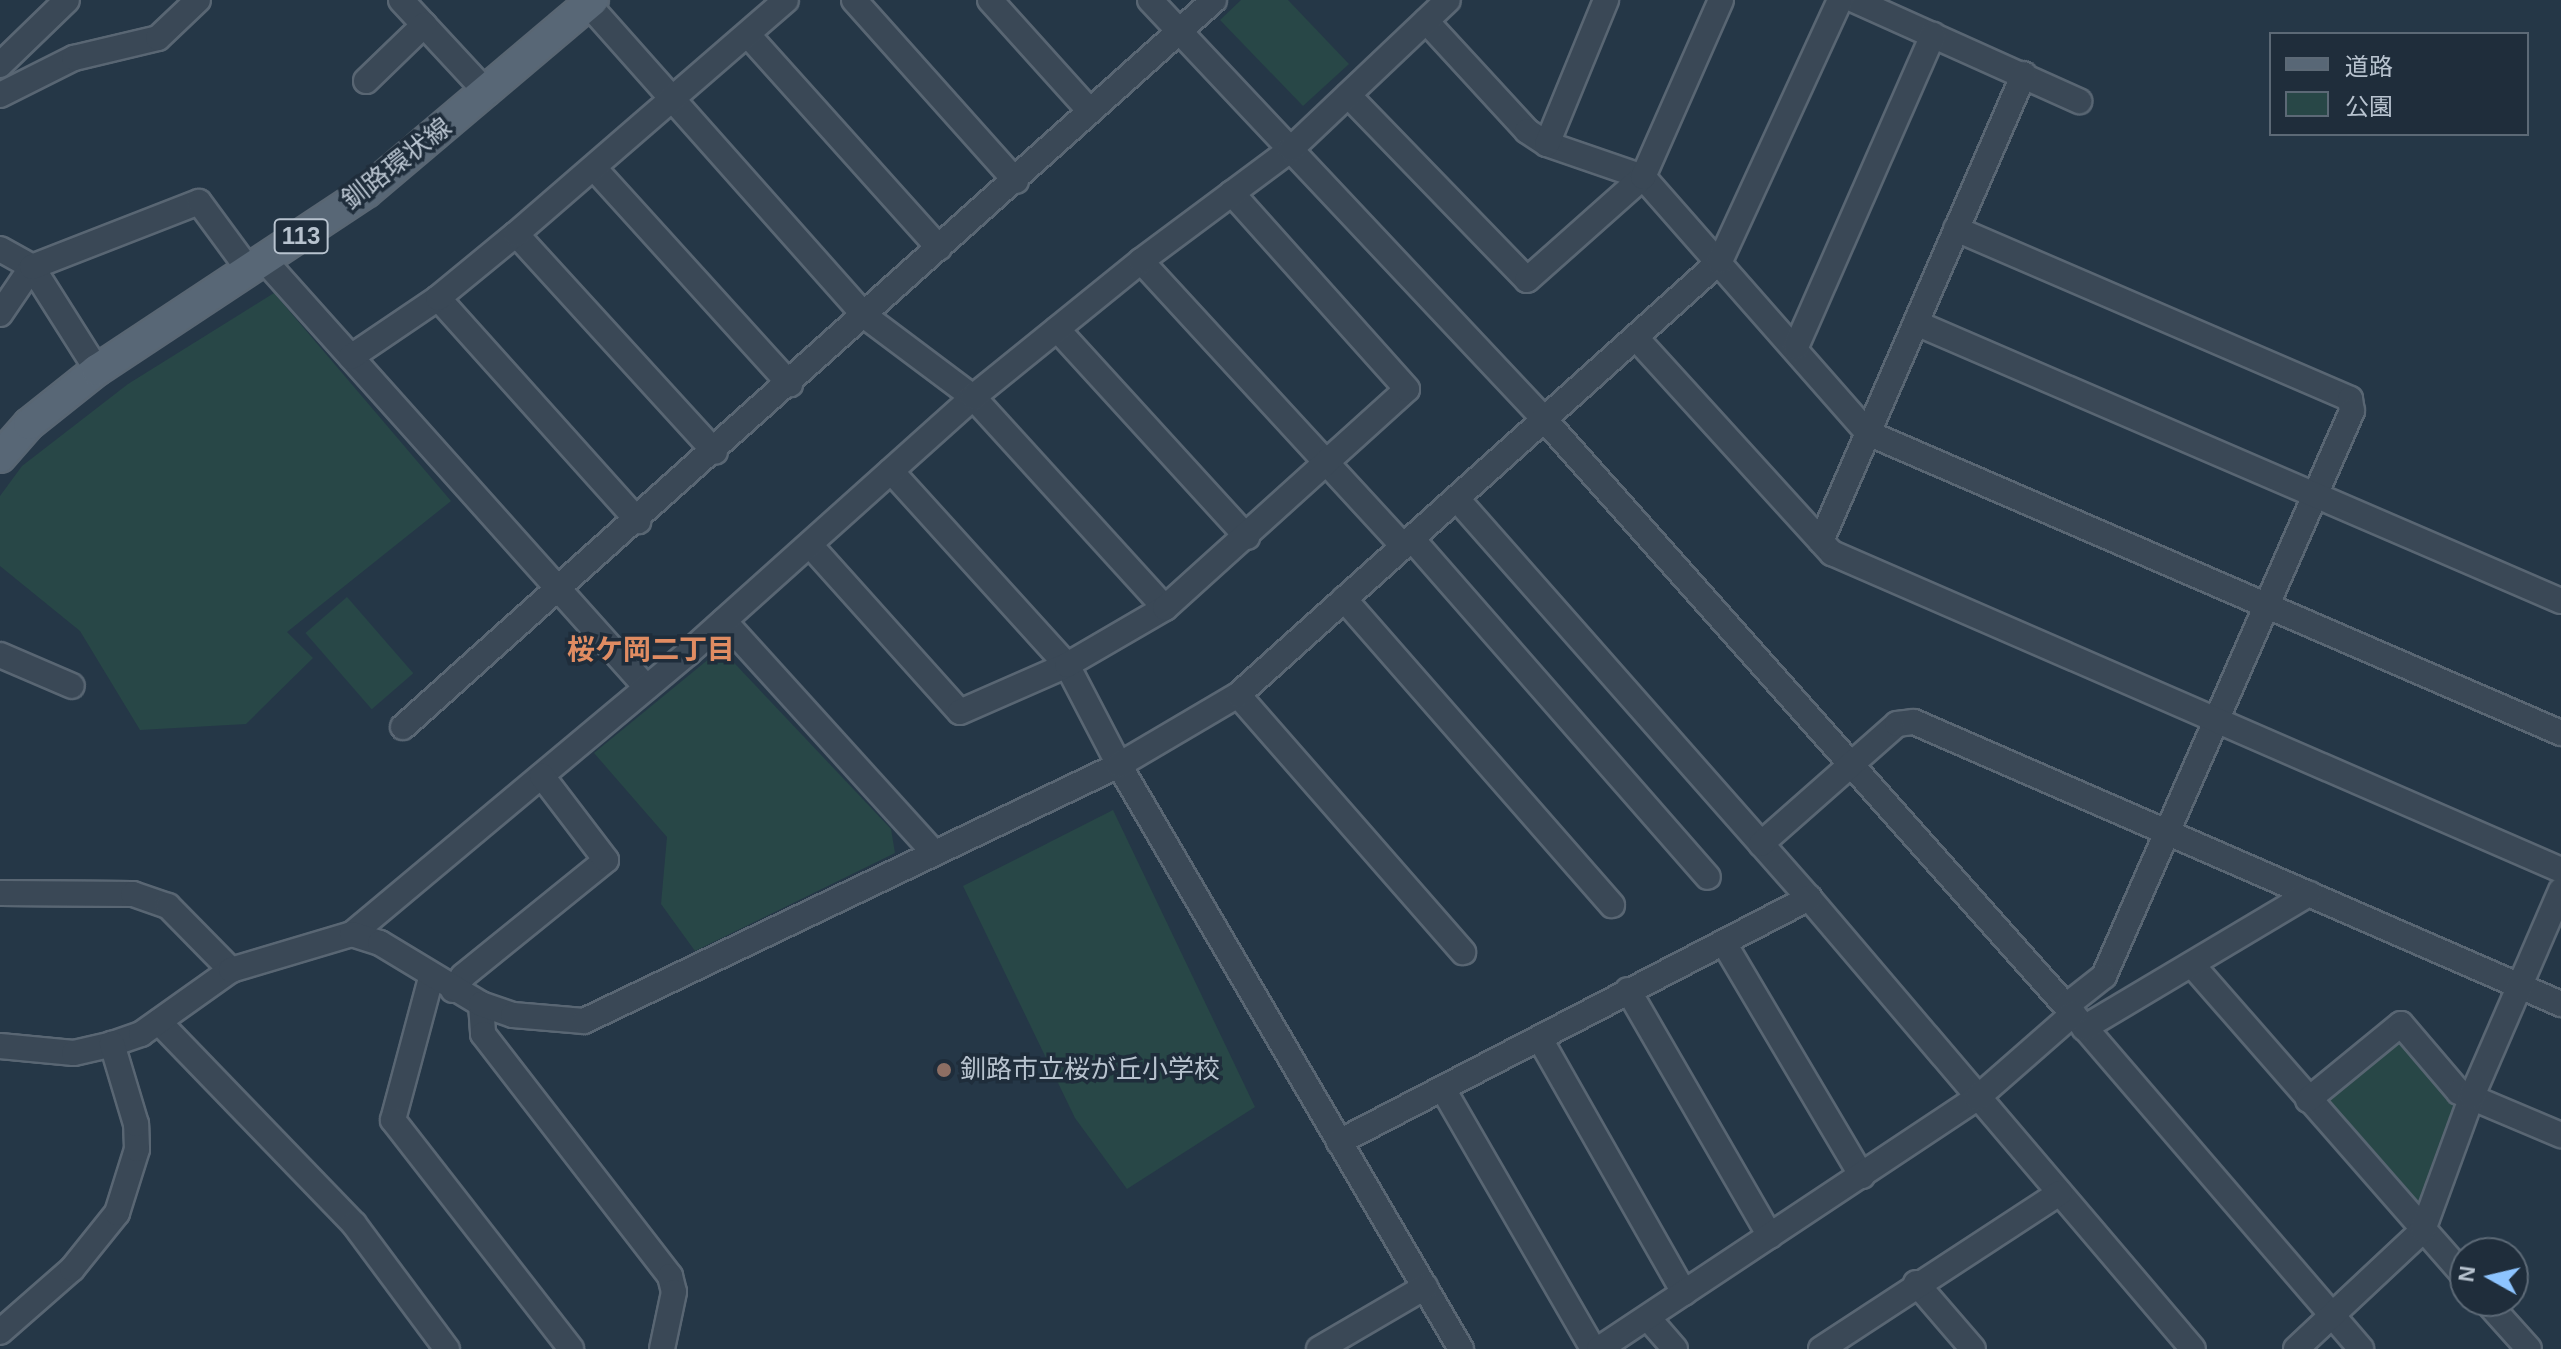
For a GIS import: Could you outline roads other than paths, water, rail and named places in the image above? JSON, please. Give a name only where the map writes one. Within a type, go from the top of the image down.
[{"type":"main road","name":"釧路環状線","points":[[0,457],[29,424],[97,370],[366,192],[487,93],[590,2]]},
{"type":"street","points":[[0,65],[67,0]]},
{"type":"street","points":[[0,95],[74,58],[158,38],[198,0]]},
{"type":"street","points":[[351,357],[438,298],[516,234],[786,0]]},
{"type":"street","points":[[854,0],[1016,181]]},
{"type":"street","points":[[990,0],[1090,111]]},
{"type":"street","points":[[1150,0],[1544,419],[1849,766],[2075,1016],[2361,1349]]},
{"type":"street","points":[[403,727],[560,591],[1214,0]]},
{"type":"street","points":[[0,1046],[74,1053],[112,1044],[159,1022],[231,970],[352,934],[724,621],[973,397],[1141,261],[1291,149],[1448,0]]},
{"type":"street","points":[[1547,144],[1606,0]]},
{"type":"street","points":[[1348,95],[1527,280],[1643,177],[1721,0]]},
{"type":"street","points":[[352,934],[380,943],[431,978],[481,1004],[513,1015],[584,1021],[1119,765],[1238,695],[1637,339],[1720,261],[1840,0]]},
{"type":"street","points":[[1854,0],[2079,101]]},
{"type":"street","points":[[406,2],[487,93]]},
{"type":"street","points":[[590,2],[670,102],[865,316],[973,397],[1165,608]]},
{"type":"street","points":[[1426,21],[1527,131],[1547,144],[1643,177],[1796,347],[1868,433],[2561,733]]},
{"type":"street","points":[[366,81],[424,25]]},
{"type":"street","points":[[748,35],[939,248]]},
{"type":"street","points":[[1796,347],[1933,35]]},
{"type":"street","points":[[1821,541],[2024,74]]},
{"type":"street","points":[[594,168],[790,384]]},
{"type":"street","points":[[810,545],[960,712],[1067,665],[1165,608],[1407,389],[1232,193]]},
{"type":"street","points":[[0,314],[32,267],[199,202],[257,266],[351,357],[646,687]]},
{"type":"street","points":[[1443,1089],[1596,1349],[1648,1318],[1977,1098],[2075,1016],[2104,976],[2316,496],[2352,411],[2350,399],[1956,229]]},
{"type":"street","points":[[516,234],[715,452]]},
{"type":"street","points":[[0,249],[32,267],[97,370]]},
{"type":"street","points":[[1141,261],[1328,463],[1407,542],[1708,877]]},
{"type":"street","points":[[438,298],[638,521]]},
{"type":"street","points":[[1916,323],[2561,601]]},
{"type":"street","points":[[1057,329],[1247,537]]},
{"type":"street","points":[[1637,339],[1832,553],[2561,870]]},
{"type":"street","points":[[891,471],[1067,665],[1119,765],[1461,1349]]},
{"type":"street","points":[[1457,499],[1809,898],[2193,1349]]},
{"type":"street","points":[[1344,599],[1612,905]]},
{"type":"street","points":[[724,621],[934,853]]},
{"type":"street","points":[[0,655],[72,686]]},
{"type":"street","points":[[1238,695],[1463,952]]},
{"type":"street","points":[[1761,844],[1897,724],[1914,722],[2561,1004]]},
{"type":"street","points":[[453,990],[463,976],[606,860],[542,776]]},
{"type":"street","points":[[2296,1349],[2423,1230],[2472,1096],[2561,890]]},
{"type":"street","points":[[0,893],[133,894],[168,906],[231,970]]},
{"type":"street","points":[[2075,1016],[2194,967],[2309,894]]},
{"type":"street","points":[[1339,1142],[1809,898]]},
{"type":"street","points":[[1724,943],[1862,1176]]},
{"type":"street","points":[[2194,967],[2449,1259]]},
{"type":"street","points":[[431,978],[393,1120],[571,1349]]},
{"type":"street","points":[[1628,990],[1770,1236]]},
{"type":"street","points":[[481,1004],[483,1034],[670,1276],[674,1292],[662,1349]]},
{"type":"street","points":[[159,1022],[354,1224],[447,1349]]},
{"type":"street","points":[[2308,1100],[2401,1024],[2459,1092],[2561,1135]]},
{"type":"street","points":[[1540,1039],[1684,1293]]},
{"type":"street","points":[[0,1332],[72,1269],[117,1213],[131,1177],[136,1137],[112,1044]]},
{"type":"street","points":[[1821,1349],[1916,1283],[2059,1193]]},
{"type":"street","points":[[1916,1283],[1973,1349]]},
{"type":"street","points":[[1319,1349],[1425,1287]]},
{"type":"street","points":[[2500,1317],[2529,1349]]},
{"type":"street","points":[[1648,1318],[1675,1349]]},
{"type":"place","name":"釧路市立桜が丘小学校","points":[[944,1070]]},
{"type":"district","name":"桜ケ岡二丁目","points":[[651,650]]}]
